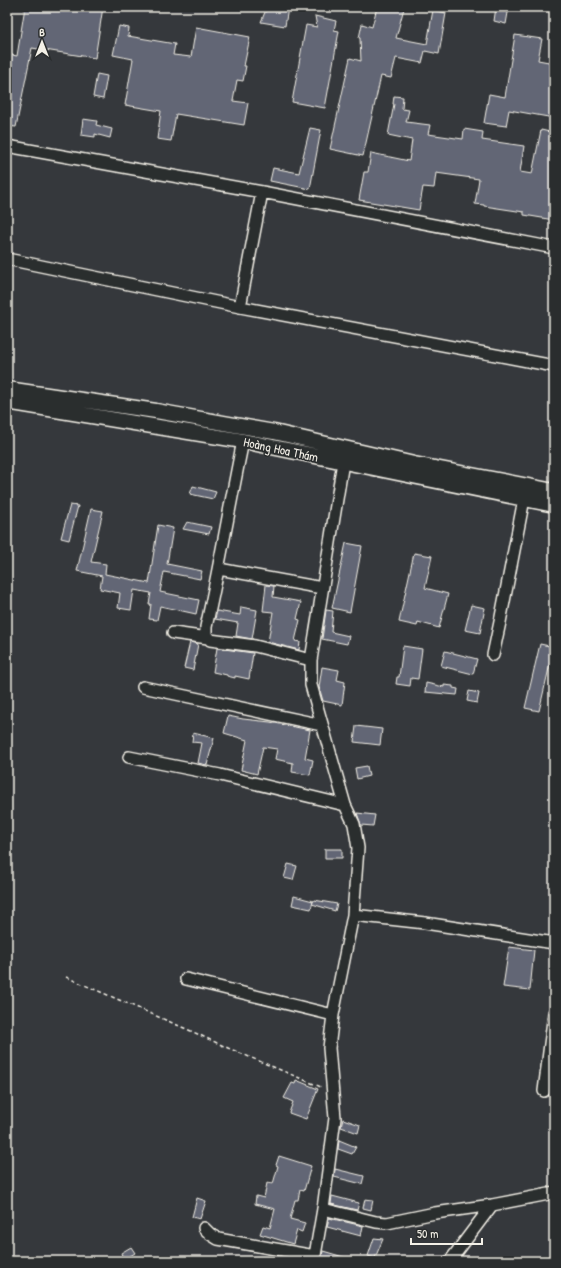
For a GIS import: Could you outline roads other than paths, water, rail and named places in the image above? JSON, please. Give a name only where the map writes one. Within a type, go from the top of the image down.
[{"type":"main road","name":"Hoàng Hoa Thám","points":[[7,389],[156,411],[274,432],[414,464],[554,491]]},
{"type":"main road","name":"Hoàng Hoa Thám","points":[[7,402],[243,441],[554,505]]},
{"type":"main road","points":[[152,426],[156,411]]},
{"type":"street","points":[[7,146],[262,192],[554,248]]},
{"type":"street","points":[[240,307],[262,192]]},
{"type":"street","points":[[7,259],[240,307],[554,366]]},
{"type":"street","points":[[208,638],[206,635],[206,627],[219,569],[229,506],[243,441]]},
{"type":"street","points":[[204,1228],[218,1239],[315,1258],[335,1118],[329,1048],[333,1014],[353,915],[358,848],[354,824],[345,805],[311,685],[311,660],[343,462]]},
{"type":"street","points":[[492,655],[500,622],[524,499]]},
{"type":"street","points":[[219,569],[322,588]]},
{"type":"street","points":[[172,633],[255,646],[311,660]]},
{"type":"street","points":[[143,688],[322,725]]},
{"type":"street","points":[[129,756],[220,775],[345,805]]},
{"type":"street","points":[[353,915],[425,923],[554,943]]},
{"type":"street","points":[[186,979],[333,1014]]},
{"type":"street","points":[[544,1091],[554,1013]]},
{"type":"street","points":[[323,1209],[376,1222],[387,1223],[554,1193]]},
{"type":"street","points":[[450,1261],[492,1205]]}]
